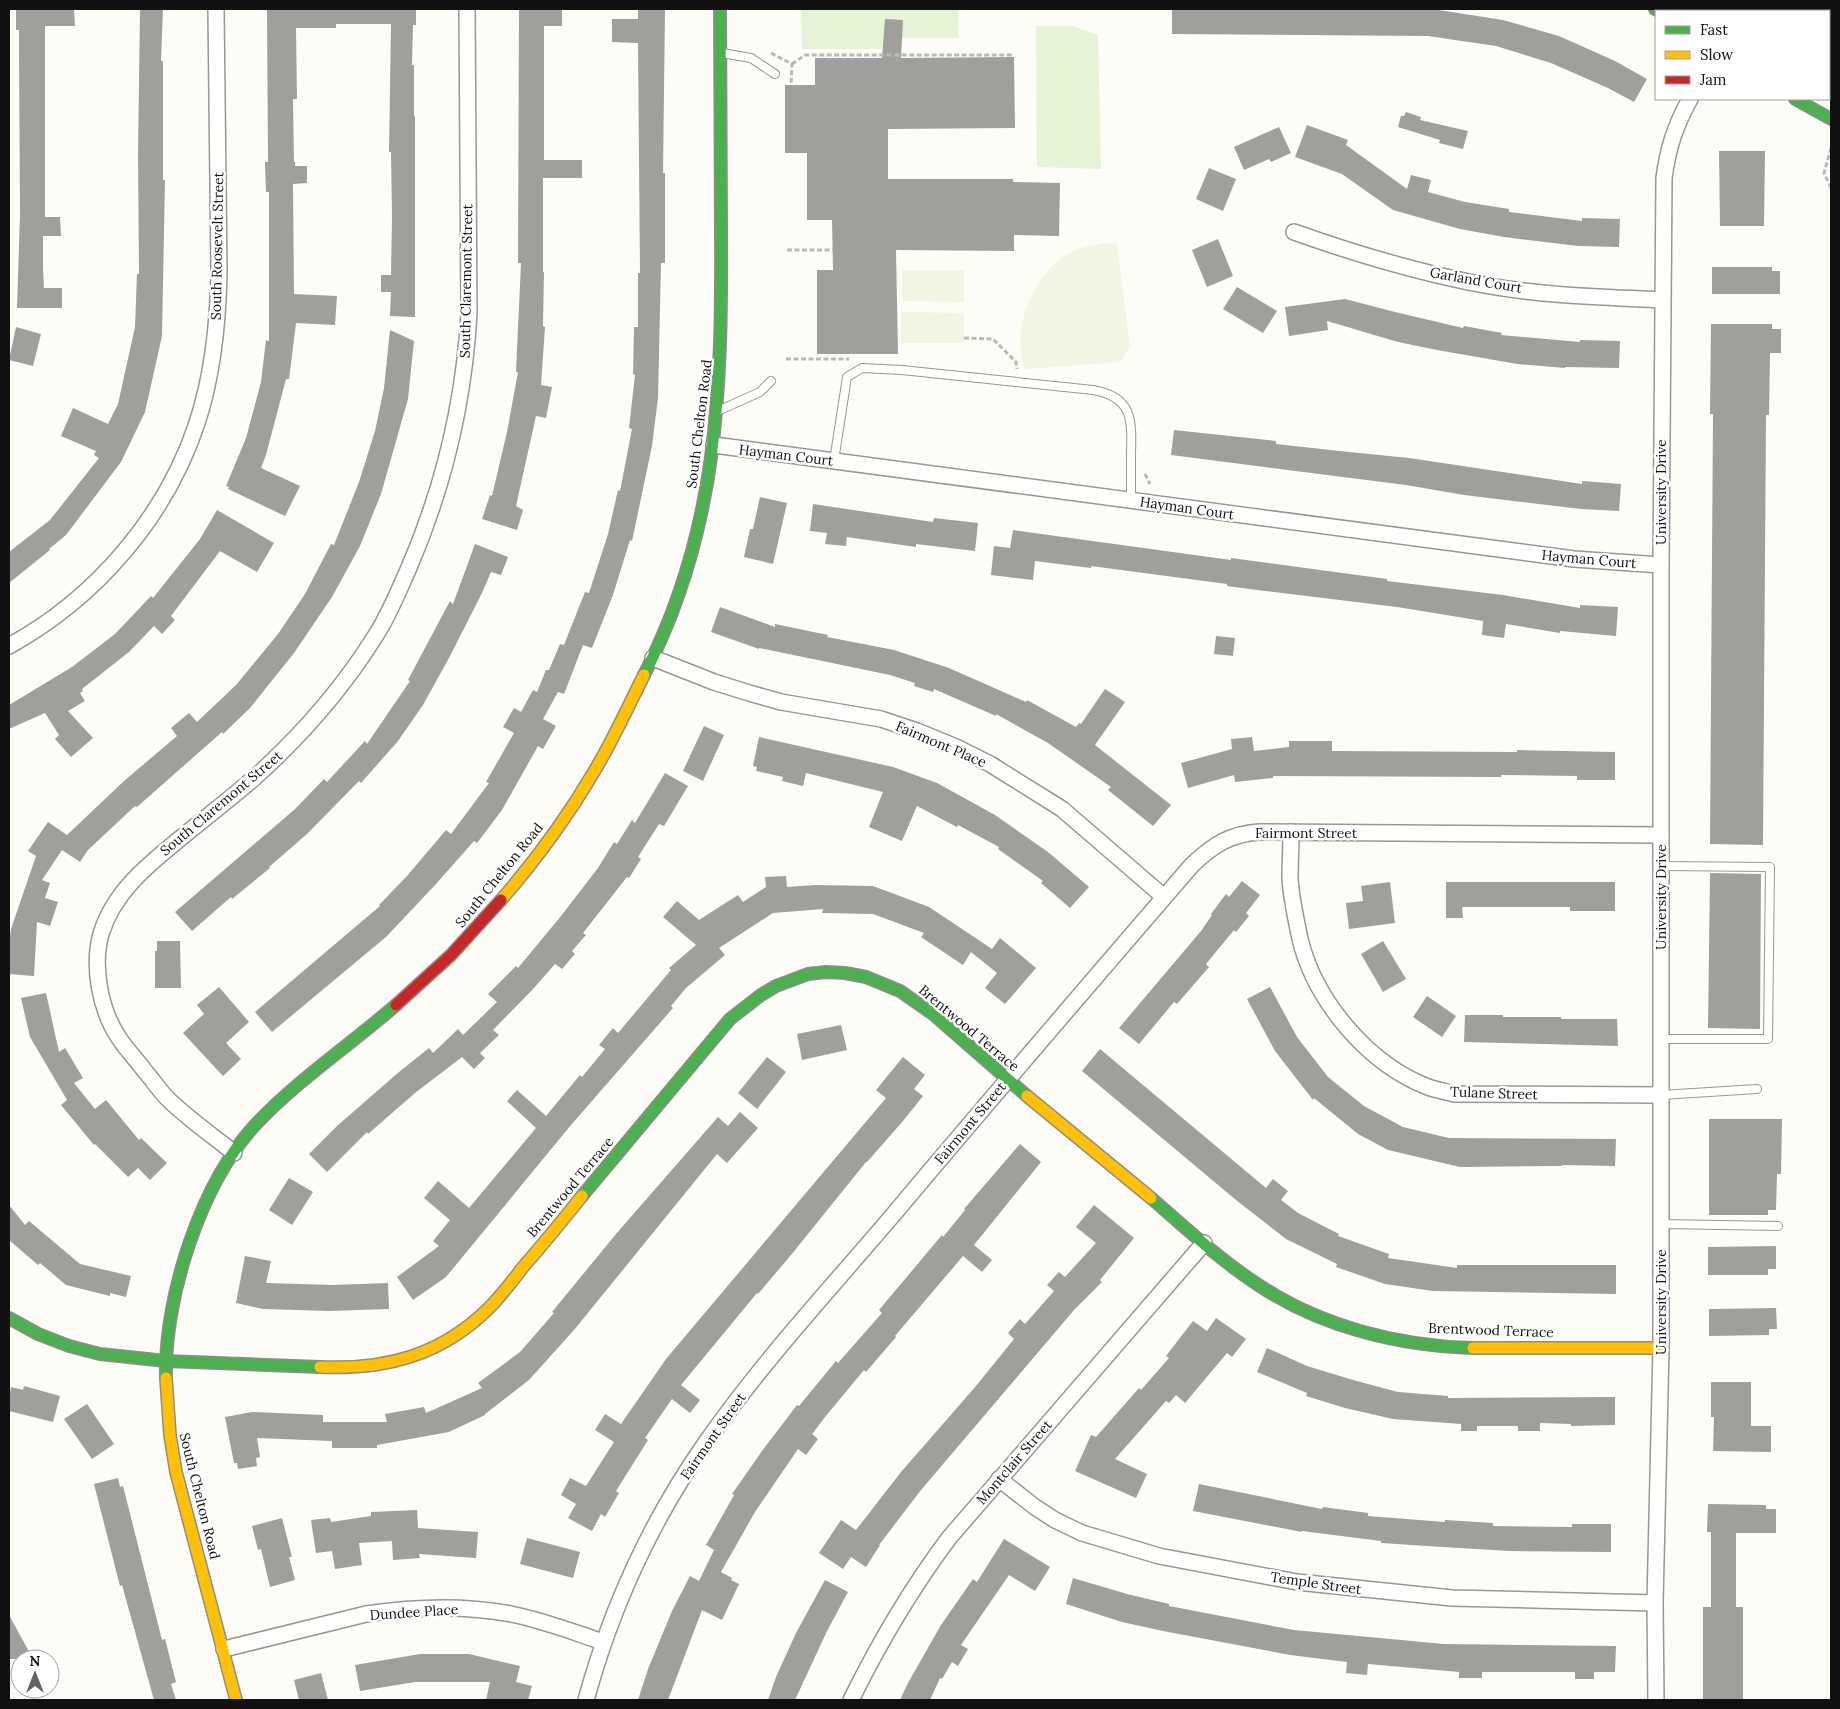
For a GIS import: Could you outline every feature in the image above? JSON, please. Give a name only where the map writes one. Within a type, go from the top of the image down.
[{"type":"street","name":"South Roosevelt Street","points":[[9,646],[61,613],[115,562],[140,531],[177,474],[198,421],[210,368],[218,315],[216,9]]},
{"type":"street","name":"South Claremont Street","points":[[234,1153],[168,1100],[118,1036],[107,1014],[100,987],[98,963],[101,935],[120,897],[143,869],[253,779],[293,740],[332,696],[378,633],[421,540],[438,493],[451,445],[461,394],[466,353],[469,313],[467,9]]},
{"type":"street","name":"South Chelton Road","points":[[236,1700],[176,1472],[169,1436],[165,1361],[176,1281],[199,1220],[234,1153],[255,1125],[425,980],[472,934],[520,878],[591,777],[653,658],[667,626],[694,542],[707,489],[714,445],[722,365],[720,9]]},
{"type":"street","name":"University Drive","points":[[1656,1700],[1655,1603],[1661,1348],[1660,866],[1664,178],[1668,150],[1676,127],[1690,100]]},
{"type":"street","points":[[1797,100],[1828,114]]},
{"type":"street","name":"Garland Court","points":[[1294,232],[1349,251],[1486,285],[1602,297],[1662,300]]},
{"type":"street","name":"Hayman Court","points":[[714,445],[1574,559],[1661,565]]},
{"type":"street","name":"Fairmont Place","points":[[653,658],[714,682],[749,693],[781,702],[881,719],[956,747],[990,764],[1062,809],[1164,897]]},
{"type":"street","name":"Tulane Street","points":[[1291,832],[1290,880],[1300,940],[1311,969],[1343,1023],[1362,1045],[1382,1060],[1405,1076],[1429,1088],[1454,1094],[1660,1095]]},
{"type":"street","name":"Fairmont Street","points":[[586,1700],[603,1642],[626,1586],[652,1533],[707,1441],[773,1357],[1007,1079],[1192,864],[1207,850],[1243,833],[1661,835]]},
{"type":"street","name":"Brentwood Terrace","points":[[9,1318],[42,1337],[86,1352],[165,1361],[328,1367],[393,1363],[417,1355],[443,1343],[470,1327],[490,1306],[730,1019],[774,986],[820,972],[868,977],[892,987],[915,1000],[1007,1079],[1258,1286],[1296,1307],[1331,1322],[1367,1332],[1412,1342],[1450,1347],[1661,1348]]},
{"type":"street","name":"Montclair Street","points":[[852,1700],[887,1631],[919,1578],[949,1538],[1204,1242]]},
{"type":"street","name":"Temple Street","points":[[999,1479],[1035,1508],[1062,1524],[1115,1544],[1169,1558],[1297,1582],[1452,1598],[1655,1603]]},
{"type":"street","name":"Dundee Place","points":[[224,1649],[351,1617],[389,1611],[446,1608],[476,1609],[512,1614],[550,1624],[603,1642]]},
{"type":"lane","points":[[720,52],[751,58],[775,74]]},
{"type":"lane","points":[[834,461],[847,377],[862,368],[902,370],[1093,390],[1108,393],[1120,401],[1127,411],[1132,425],[1130,501]]},
{"type":"lane","points":[[718,411],[760,392],[771,381]]},
{"type":"lane","points":[[1660,866],[1770,867],[1768,1039],[1661,1039]]},
{"type":"lane","points":[[1660,1095],[1757,1089]]},
{"type":"lane","points":[[1660,1224],[1778,1226]]},
{"type":"path","points":[[792,64],[805,55],[1014,55]]},
{"type":"path","points":[[1831,148],[1824,173],[1831,188]]},
{"type":"path","points":[[788,250],[833,250]]},
{"type":"path","points":[[964,338],[994,339],[1016,362],[1017,370]]},
{"type":"green space","points":[[801,9],[958,9],[959,38],[898,38],[898,49],[802,49]]},
{"type":"green space","points":[[1036,26],[1072,26],[1098,35],[1101,169],[1037,167]]},
{"type":"green space","points":[[1103,243],[1117,244],[1130,347],[1120,362],[1025,369],[1021,353],[1022,323],[1026,309],[1039,282],[1058,261],[1069,253]]},
{"type":"green space","points":[[902,270],[964,270],[964,302],[902,301]]},
{"type":"green space","points":[[901,312],[964,313],[964,343],[901,343]]},
{"type":"building","points":[[16,9],[74,9],[75,26],[45,26],[45,217],[60,217],[61,236],[43,236],[44,288],[62,288],[62,308],[17,308],[20,215],[19,30],[16,30]]},
{"type":"building","points":[[140,9],[163,9],[161,61],[163,61],[163,180],[165,180],[162,336],[145,412],[121,462],[66,535],[9,583],[9,552],[50,520],[99,458],[94,455],[96,451],[61,436],[73,408],[108,424],[118,404],[135,327],[137,274],[139,274]]},
{"type":"building","points":[[267,9],[416,9],[416,25],[413,25],[412,65],[414,65],[415,116],[415,317],[390,316],[391,292],[381,292],[381,275],[391,275],[391,152],[389,152],[391,24],[336,24],[336,28],[296,28],[297,99],[293,99],[294,162],[295,166],[307,166],[307,183],[293,184],[294,294],[337,296],[335,325],[296,323],[289,379],[286,379],[261,468],[300,486],[285,516],[228,489],[229,487],[226,486],[246,438],[261,382],[266,340],[269,341],[269,192],[266,192],[265,162],[268,162]]},
{"type":"building","points":[[519,9],[562,9],[562,26],[544,26],[544,160],[582,160],[582,178],[543,178],[543,326],[545,327],[541,385],[552,387],[546,418],[536,416],[516,506],[523,510],[517,530],[482,519],[490,495],[492,496],[507,432],[518,372],[516,372],[521,263],[518,263]]},
{"type":"building","points":[[638,9],[665,9],[663,173],[665,173],[665,263],[661,263],[658,398],[652,446],[632,541],[630,540],[613,595],[592,648],[583,645],[564,694],[558,692],[543,719],[556,726],[543,749],[538,746],[502,810],[477,843],[474,841],[386,937],[272,1032],[255,1012],[380,906],[446,830],[451,834],[489,783],[486,782],[514,733],[503,727],[514,708],[521,712],[533,690],[537,692],[560,644],[564,645],[585,592],[589,593],[608,534],[618,490],[620,491],[632,429],[629,428],[635,375],[633,374],[634,327],[638,327],[638,273],[640,273],[638,43],[612,42],[612,19],[638,19]]},
{"type":"building","points":[[1172,9],[1432,9],[1503,20],[1559,36],[1615,61],[1647,79],[1634,102],[1608,88],[1551,63],[1496,46],[1428,36],[1172,34]]},
{"type":"building","points":[[885,19],[903,20],[901,58],[1014,57],[1015,128],[888,129],[888,179],[1013,179],[1013,182],[1060,183],[1059,236],[1014,235],[1014,251],[896,250],[898,354],[817,354],[817,270],[833,270],[832,220],[807,220],[807,153],[785,153],[785,85],[815,85],[815,58],[882,58]]},
{"type":"building","points":[[1406,112],[1421,117],[1420,120],[1468,131],[1463,149],[1439,143],[1440,140],[1398,127],[1401,116],[1404,116]]},
{"type":"building","points":[[1307,125],[1348,140],[1346,145],[1407,189],[1411,175],[1431,180],[1428,192],[1465,202],[1509,209],[1509,212],[1582,221],[1582,218],[1620,219],[1619,247],[1578,246],[1504,237],[1460,229],[1393,210],[1342,174],[1295,157]]},
{"type":"building","points":[[1279,127],[1291,153],[1271,162],[1269,159],[1244,170],[1234,147]]},
{"type":"building","points":[[1719,151],[1765,151],[1764,226],[1720,226]]},
{"type":"building","points":[[1209,168],[1236,179],[1223,211],[1196,199]]},
{"type":"building","points":[[1218,239],[1233,276],[1207,287],[1192,250]]},
{"type":"building","points":[[1712,267],[1772,267],[1772,271],[1780,271],[1780,294],[1712,294]]},
{"type":"building","points":[[1237,287],[1277,311],[1263,333],[1223,309]]},
{"type":"building","points":[[1345,299],[1463,328],[1464,326],[1502,333],[1501,335],[1580,342],[1580,340],[1620,341],[1619,368],[1565,368],[1517,364],[1398,342],[1327,321],[1328,330],[1289,336],[1285,307]]},
{"type":"building","points":[[1711,324],[1772,324],[1772,329],[1781,329],[1781,353],[1770,353],[1769,415],[1766,415],[1763,845],[1710,844],[1713,414],[1710,414]]},
{"type":"building","points":[[16,327],[41,334],[33,366],[9,360]]},
{"type":"building","points":[[390,330],[414,341],[408,399],[381,494],[360,546],[332,597],[294,653],[250,708],[223,734],[222,732],[137,807],[135,806],[88,850],[80,862],[62,850],[42,880],[50,883],[45,898],[58,902],[50,926],[37,922],[34,976],[9,974],[9,936],[36,856],[28,851],[48,822],[67,835],[124,781],[177,736],[171,728],[189,713],[197,722],[236,685],[278,634],[305,594],[331,544],[334,545],[359,482],[375,431],[384,388]]},
{"type":"building","points":[[1174,430],[1276,441],[1276,444],[1409,458],[1582,484],[1582,481],[1621,484],[1619,511],[1581,509],[1464,495],[1406,485],[1171,455]]},
{"type":"building","points":[[760,497],[787,503],[773,564],[744,557]]},
{"type":"building","points":[[813,504],[933,522],[934,518],[978,523],[975,551],[916,544],[916,547],[847,537],[846,546],[825,544],[827,533],[810,531]]},
{"type":"building","points":[[217,510],[274,543],[257,572],[220,551],[171,616],[175,620],[162,634],[154,626],[129,652],[82,689],[83,691],[80,693],[85,701],[68,711],[93,738],[71,757],[55,739],[59,735],[45,713],[9,729],[9,705],[72,667],[115,634],[151,596],[153,598],[200,539]]},
{"type":"building","points":[[1013,530],[1387,579],[1387,581],[1503,595],[1580,608],[1580,605],[1618,607],[1616,636],[1560,631],[1560,633],[1506,624],[1504,638],[1482,635],[1483,621],[1397,607],[1227,586],[1227,584],[1091,566],[1091,568],[1035,561],[1033,580],[991,575],[994,546],[1010,548]]},
{"type":"building","points":[[475,544],[508,557],[501,575],[491,572],[449,658],[423,705],[398,741],[361,783],[359,781],[307,834],[270,868],[232,899],[231,897],[192,931],[175,912],[295,809],[324,779],[327,782],[365,741],[367,744],[410,681],[408,680],[450,601],[453,604]]},
{"type":"building","points":[[720,607],[775,627],[775,624],[828,635],[827,637],[894,650],[949,668],[1026,702],[1027,700],[1076,727],[1079,723],[1081,724],[1105,689],[1125,702],[1095,745],[1171,805],[1153,826],[1108,790],[1111,787],[1048,743],[996,714],[996,716],[934,689],[933,692],[914,686],[915,683],[890,675],[759,649],[711,632]]},
{"type":"building","points":[[1216,636],[1235,638],[1233,656],[1214,654]]},
{"type":"building","points":[[704,726],[724,735],[703,781],[683,771]]},
{"type":"building","points":[[759,737],[893,767],[937,783],[995,815],[1048,852],[1089,887],[1070,908],[1041,883],[1043,881],[998,849],[999,847],[917,806],[902,841],[869,827],[883,792],[806,773],[803,786],[782,781],[783,777],[756,771],[757,767],[753,766]]},
{"type":"building","points":[[1252,737],[1254,751],[1289,747],[1289,741],[1332,741],[1332,751],[1517,752],[1517,750],[1615,752],[1615,780],[1577,780],[1577,776],[1501,775],[1501,777],[1273,776],[1273,778],[1235,782],[1234,775],[1188,788],[1181,763],[1232,749],[1231,739]]},
{"type":"building","points":[[665,773],[688,786],[664,826],[659,824],[638,857],[641,859],[629,878],[627,877],[583,933],[586,935],[572,951],[575,954],[562,969],[555,964],[493,1030],[499,1035],[480,1053],[485,1058],[474,1069],[462,1057],[415,1093],[368,1134],[367,1132],[327,1172],[309,1154],[337,1126],[399,1072],[429,1048],[433,1053],[458,1029],[463,1035],[497,1002],[488,994],[516,966],[518,968],[561,916],[598,868],[614,842],[617,844],[632,820],[635,823]]},
{"type":"building","points":[[1710,873],[1761,874],[1760,1029],[1708,1028]]},
{"type":"building","points":[[786,876],[787,887],[815,885],[873,886],[929,907],[992,949],[1000,938],[1036,968],[1005,1004],[985,988],[997,973],[971,952],[963,965],[921,937],[924,933],[873,914],[822,913],[823,909],[773,913],[719,948],[725,955],[686,988],[671,1006],[673,1008],[571,1125],[446,1277],[413,1300],[397,1277],[439,1246],[433,1241],[450,1220],[424,1198],[438,1181],[469,1208],[536,1128],[507,1101],[517,1090],[546,1116],[580,1075],[582,1077],[605,1049],[599,1045],[613,1028],[618,1033],[671,970],[669,968],[696,945],[663,917],[677,901],[699,920],[738,895],[743,902],[766,887],[765,877]]},
{"type":"building","points":[[1242,881],[1260,895],[1246,913],[1249,916],[1236,932],[1234,930],[1206,964],[1209,967],[1177,1004],[1174,1002],[1139,1044],[1119,1028],[1201,931],[1226,894],[1229,897]]},
{"type":"building","points":[[1390,882],[1395,923],[1349,929],[1346,903],[1363,901],[1361,886]]},
{"type":"building","points":[[1446,882],[1615,882],[1615,911],[1570,911],[1570,907],[1462,907],[1463,918],[1446,918]]},
{"type":"building","points":[[157,941],[180,941],[181,988],[155,988],[155,951],[157,951]]},
{"type":"building","points":[[1383,941],[1406,979],[1383,992],[1361,954]]},
{"type":"building","points":[[219,987],[249,1022],[226,1043],[241,1059],[223,1076],[183,1033],[204,1014],[197,1005]]},
{"type":"building","points":[[1270,987],[1297,1037],[1328,1077],[1364,1106],[1403,1127],[1449,1138],[1616,1139],[1615,1166],[1460,1167],[1388,1150],[1358,1134],[1314,1098],[1313,1100],[1275,1051],[1247,999]]},
{"type":"building","points":[[46,993],[59,1052],[65,1048],[83,1078],[74,1083],[95,1109],[106,1100],[139,1140],[141,1138],[167,1163],[150,1180],[138,1168],[128,1177],[94,1145],[61,1105],[67,1100],[30,1037],[21,998]]},
{"type":"building","points":[[1427,996],[1456,1016],[1442,1037],[1413,1017]]},
{"type":"building","points":[[1465,1015],[1617,1019],[1618,1046],[1464,1042]]},
{"type":"building","points":[[841,1025],[847,1050],[802,1060],[797,1034]]},
{"type":"building","points":[[1100,1049],[1266,1188],[1273,1179],[1288,1191],[1281,1200],[1298,1213],[1339,1234],[1338,1236],[1389,1254],[1388,1258],[1457,1268],[1457,1265],[1616,1265],[1616,1294],[1433,1291],[1385,1284],[1336,1267],[1337,1264],[1286,1239],[1236,1200],[1082,1071]]},
{"type":"building","points":[[767,1057],[786,1072],[757,1109],[738,1093]]},
{"type":"building","points":[[903,1057],[925,1075],[914,1089],[923,1096],[681,1385],[700,1400],[690,1413],[672,1399],[645,1438],[648,1440],[616,1491],[619,1493],[605,1517],[601,1514],[592,1531],[568,1518],[576,1504],[561,1495],[570,1478],[586,1486],[614,1442],[595,1430],[605,1414],[621,1424],[666,1359],[886,1098],[876,1090]]},
{"type":"building","points":[[740,1112],[758,1128],[727,1163],[717,1154],[574,1330],[529,1380],[485,1415],[449,1432],[377,1445],[377,1448],[332,1448],[332,1441],[257,1438],[260,1457],[256,1458],[257,1466],[238,1469],[237,1463],[234,1463],[225,1417],[252,1412],[323,1415],[323,1422],[387,1422],[385,1414],[424,1407],[426,1413],[482,1388],[478,1383],[520,1352],[554,1313],[552,1312],[616,1234],[718,1117],[728,1126]]},
{"type":"building","points":[[1709,1119],[1782,1119],[1781,1174],[1777,1174],[1776,1210],[1768,1210],[1768,1215],[1709,1215]]},
{"type":"building","points":[[1020,1144],[1041,1162],[974,1245],[992,1260],[982,1272],[963,1256],[866,1372],[864,1370],[825,1417],[812,1434],[818,1439],[806,1455],[798,1449],[755,1512],[721,1572],[739,1584],[722,1620],[702,1610],[668,1700],[638,1700],[648,1669],[672,1611],[690,1576],[699,1581],[714,1550],[706,1545],[734,1495],[732,1494],[797,1405],[799,1406],[836,1361],[838,1363],[882,1313],[879,1310],[942,1235],[943,1237],[964,1209]]},
{"type":"building","points":[[289,1178],[313,1192],[292,1225],[269,1210]]},
{"type":"building","points":[[9,1205],[25,1225],[29,1221],[80,1264],[131,1276],[126,1297],[110,1293],[110,1296],[66,1285],[40,1263],[38,1265],[9,1240]]},
{"type":"building","points":[[1094,1205],[1134,1238],[1100,1280],[1102,1282],[1074,1310],[921,1490],[879,1545],[866,1567],[851,1557],[843,1569],[819,1553],[841,1520],[856,1530],[901,1472],[1014,1339],[1008,1333],[1020,1319],[1025,1324],[1054,1291],[1047,1285],[1059,1272],[1065,1277],[1096,1243],[1076,1227]]},
{"type":"building","points":[[1776,1246],[1776,1269],[1768,1269],[1768,1275],[1708,1275],[1708,1247]]},
{"type":"building","points":[[245,1256],[271,1261],[266,1283],[333,1285],[388,1283],[389,1309],[329,1311],[263,1309],[236,1303]]},
{"type":"building","points":[[1776,1308],[1777,1329],[1769,1329],[1769,1335],[1709,1336],[1709,1309]]},
{"type":"building","points":[[1216,1318],[1246,1339],[1232,1357],[1227,1353],[1185,1403],[1176,1395],[1169,1403],[1166,1401],[1115,1459],[1147,1474],[1136,1498],[1075,1471],[1091,1435],[1096,1437],[1139,1388],[1141,1390],[1169,1358],[1166,1356],[1193,1321],[1207,1331]]},
{"type":"building","points":[[1267,1348],[1307,1366],[1398,1392],[1448,1396],[1448,1398],[1615,1397],[1615,1425],[1571,1426],[1571,1424],[1540,1423],[1540,1431],[1518,1431],[1518,1426],[1477,1426],[1477,1431],[1461,1431],[1461,1424],[1393,1419],[1345,1408],[1306,1396],[1307,1393],[1257,1372]]},
{"type":"building","points":[[1711,1382],[1751,1382],[1751,1426],[1771,1426],[1771,1452],[1713,1451],[1714,1417],[1711,1417]]},
{"type":"building","points":[[24,1386],[60,1396],[53,1422],[9,1411],[11,1387],[23,1390]]},
{"type":"building","points":[[87,1404],[114,1444],[92,1459],[64,1419]]},
{"type":"building","points":[[118,1478],[120,1487],[123,1486],[162,1640],[165,1639],[176,1682],[171,1684],[176,1700],[154,1700],[122,1585],[120,1586],[94,1484]]},
{"type":"building","points":[[1199,1484],[1322,1509],[1323,1507],[1368,1513],[1368,1516],[1445,1522],[1445,1520],[1493,1523],[1493,1526],[1572,1527],[1572,1524],[1611,1524],[1611,1552],[1509,1551],[1427,1546],[1381,1543],[1381,1541],[1302,1532],[1193,1511]]},
{"type":"building","points":[[1708,1504],[1766,1505],[1766,1509],[1776,1509],[1776,1533],[1736,1533],[1736,1607],[1743,1607],[1743,1700],[1703,1700],[1703,1607],[1711,1607],[1711,1532],[1707,1532]]},
{"type":"building","points":[[417,1510],[418,1528],[478,1532],[476,1558],[419,1554],[420,1558],[393,1560],[392,1541],[359,1543],[362,1565],[335,1569],[332,1551],[316,1553],[311,1520],[330,1518],[331,1522],[371,1516],[371,1512]]},
{"type":"building","points":[[282,1518],[292,1557],[289,1557],[295,1580],[270,1587],[261,1549],[258,1550],[252,1526]]},
{"type":"building","points":[[527,1538],[580,1552],[573,1578],[520,1564]]},
{"type":"building","points":[[1004,1539],[1050,1567],[1035,1591],[1009,1575],[961,1645],[968,1649],[958,1666],[952,1662],[942,1679],[940,1678],[930,1700],[900,1700],[941,1625],[973,1579],[977,1582]]},
{"type":"building","points":[[1073,1578],[1169,1604],[1169,1606],[1294,1630],[1444,1644],[1616,1646],[1615,1672],[1594,1672],[1594,1679],[1575,1679],[1575,1672],[1482,1672],[1482,1678],[1459,1678],[1459,1672],[1368,1664],[1367,1675],[1346,1673],[1347,1662],[1290,1655],[1163,1631],[1122,1622],[1066,1604]]},
{"type":"building","points":[[825,1580],[848,1592],[827,1631],[795,1700],[768,1700],[796,1633]]},
{"type":"building","points":[[9,1615],[28,1649],[10,1649],[9,1659]]},
{"type":"building","points":[[420,1654],[469,1654],[520,1666],[516,1682],[532,1686],[528,1700],[486,1700],[490,1682],[415,1682],[360,1691],[355,1665]]},
{"type":"building","points":[[321,1673],[328,1700],[299,1700],[294,1680]]},
{"type":"traffic: fast","points":[[644,675],[669,621],[688,566],[702,512],[711,457],[717,402],[720,345],[720,9]]},
{"type":"traffic: fast","points":[[1797,100],[1831,119]]},
{"type":"traffic: fast","points":[[582,1196],[730,1019],[776,986],[808,974],[826,972],[845,973],[866,977],[900,991],[933,1014],[1027,1096]]},
{"type":"traffic: fast","points":[[166,1378],[167,1346],[179,1277],[203,1208],[219,1176],[237,1148],[273,1107],[396,1005]]},
{"type":"traffic: fast","points":[[1151,1198],[1231,1266],[1260,1286],[1309,1313],[1362,1332],[1389,1338],[1417,1343],[1473,1348]]},
{"type":"traffic: fast","points":[[9,1318],[38,1334],[69,1346],[100,1354],[166,1361],[320,1367]]},
{"type":"traffic: slow","points":[[501,900],[551,837],[585,787],[608,747],[644,675]]},
{"type":"traffic: slow","points":[[1027,1096],[1151,1198]]},
{"type":"traffic: slow","points":[[320,1367],[368,1366],[391,1362],[433,1348],[453,1337],[472,1323],[494,1302],[582,1196]]},
{"type":"traffic: slow","points":[[1473,1348],[1661,1348]]},
{"type":"traffic: slow","points":[[166,1378],[170,1435],[176,1472],[236,1700]]},
{"type":"traffic: jam","points":[[396,1005],[451,955],[501,900]]}]
